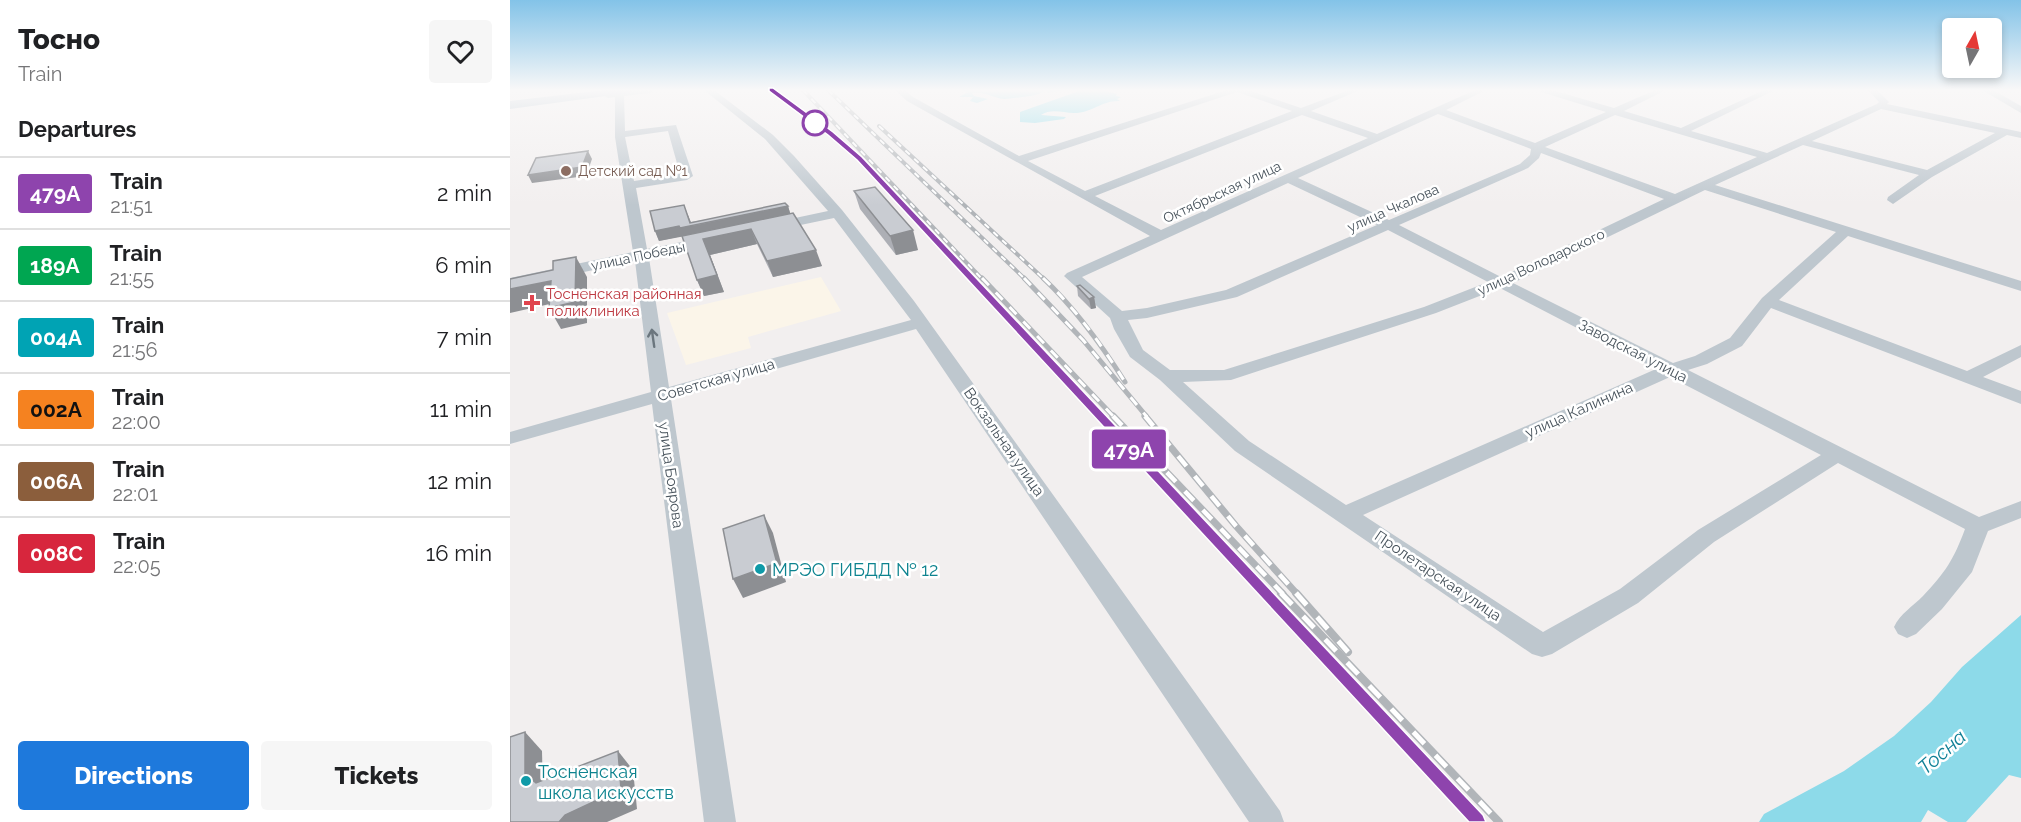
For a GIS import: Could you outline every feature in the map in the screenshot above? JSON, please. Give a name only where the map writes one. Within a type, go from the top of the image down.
[{"type":"street","name":"улица Боярова","points":[[620,128],[641,255],[720,822]]},
{"type":"street","points":[[620,135],[663,128]]},
{"type":"street","points":[[628,186],[687,176],[672,128]]},
{"type":"street","name":"Вокзальная улица","points":[[758,128],[769,137],[837,213],[921,322],[1268,822]]},
{"type":"street","points":[[962,128],[1161,236]]},
{"type":"street","points":[[1018,160],[1116,128]]},
{"type":"street","points":[[1086,195],[1259,128]]},
{"type":"street","points":[[1353,128],[1377,137]]},
{"type":"street","name":"Октябрьская улица","points":[[1072,276],[1396,128]]},
{"type":"street","points":[[1488,128],[1675,199]]},
{"type":"street","name":"улица Чкалова","points":[[1118,316],[1147,313],[1231,294],[1524,166],[1535,156],[1537,146],[1578,128]]},
{"type":"street","points":[[1673,128],[1768,157]]},
{"type":"street","points":[[1682,131],[1688,128]]},
{"type":"street","name":"улица Володарского","points":[[1166,376],[1225,376],[1430,310],[1500,283],[1830,128]]},
{"type":"street","points":[[1988,128],[2021,135]]},
{"type":"street","points":[[1893,200],[1928,174],[2005,132]]},
{"type":"street","points":[[1801,141],[1928,174]]},
{"type":"street","name":"Заводская улица","points":[[1287,178],[1390,226],[1978,526]]},
{"type":"street","points":[[1704,186],[2021,286]]},
{"type":"street","points":[[756,230],[837,213]]},
{"type":"street","name":"улица Калинина","points":[[1346,514],[1670,370],[1701,360],[1736,342],[1768,301],[1845,231]]},
{"type":"street","name":"улица Победы","points":[[510,283],[722,238]]},
{"type":"street","name":"Пролетарская улица","points":[[1072,276],[1118,316],[1122,329],[1136,353],[1166,376],[1242,446],[1542,646],[1629,596],[1706,536],[1838,454]]},
{"type":"street","points":[[1768,301],[2021,398]]},
{"type":"street","name":"Советская улица","points":[[510,438],[921,322]]},
{"type":"street","points":[[1970,377],[2021,350]]},
{"type":"street","points":[[1907,627],[1933,602],[1963,566],[1978,526],[2021,509]]},
{"type":"shaded area","points":[[821,277],[841,311],[748,337],[751,348],[686,365],[667,313]]},
{"type":"water","name":"Тосна","points":[[2021,615],[2021,778],[2009,775],[1966,822],[1948,822],[1928,810],[1921,822],[1759,822],[1764,814],[1844,771],[1894,736],[1931,702],[1962,667]]},
{"type":"building","points":[[588,151],[582,167],[528,175],[536,158]]},
{"type":"building","points":[[875,187],[913,230],[890,236],[854,191]]},
{"type":"building","points":[[785,203],[788,206],[655,231],[650,211],[684,205],[690,223]]},
{"type":"building","points":[[793,213],[816,250],[767,261],[751,229],[703,239],[717,275],[697,280],[682,236]]},
{"type":"building","points":[[576,257],[575,302],[549,308],[551,281],[510,289],[510,279],[553,270],[553,261]]},
{"type":"building","points":[[1080,285],[1094,297],[1089,299],[1077,286]]},
{"type":"building","points":[[764,515],[777,563],[733,579],[723,529]]},
{"type":"building","points":[[525,732],[525,774],[536,783],[618,751],[621,789],[565,815],[559,822],[510,822],[510,737]]},
{"type":"railway","points":[[823,128],[848,147]]},
{"type":"railway","points":[[839,128],[983,280]]},
{"type":"railway","points":[[868,128],[1025,279]]},
{"type":"railway","points":[[882,128],[1044,279]]},
{"type":"railway","points":[[982,278],[1114,417]]},
{"type":"railway","points":[[1025,279],[1083,340],[1147,417]]},
{"type":"railway","points":[[1044,279],[1087,327],[1125,382]]},
{"type":"railway","points":[[1031,343],[1100,417]]},
{"type":"railway","points":[[1099,416],[1265,594]]},
{"type":"railway","points":[[1113,416],[1283,594]]},
{"type":"railway","points":[[1145,416],[1236,526],[1297,594]]},
{"type":"railway","points":[[1263,593],[1476,822]]},
{"type":"railway","points":[[1281,593],[1499,822]]},
{"type":"railway","points":[[1296,593],[1348,652]]},
{"type":"train","name":"479А","points":[[823,128],[851,150],[887,187],[1476,822]]},
{"type":"place","name":"Детский сад №1","points":[[566,171]]},
{"type":"place","name":"Тосненская районная поликлиника","points":[[532,303]]},
{"type":"place","name":"МРЭО ГИБДД № 12","points":[[760,569]]},
{"type":"place","name":"Тосненская школа искусств","points":[[526,781]]}]
